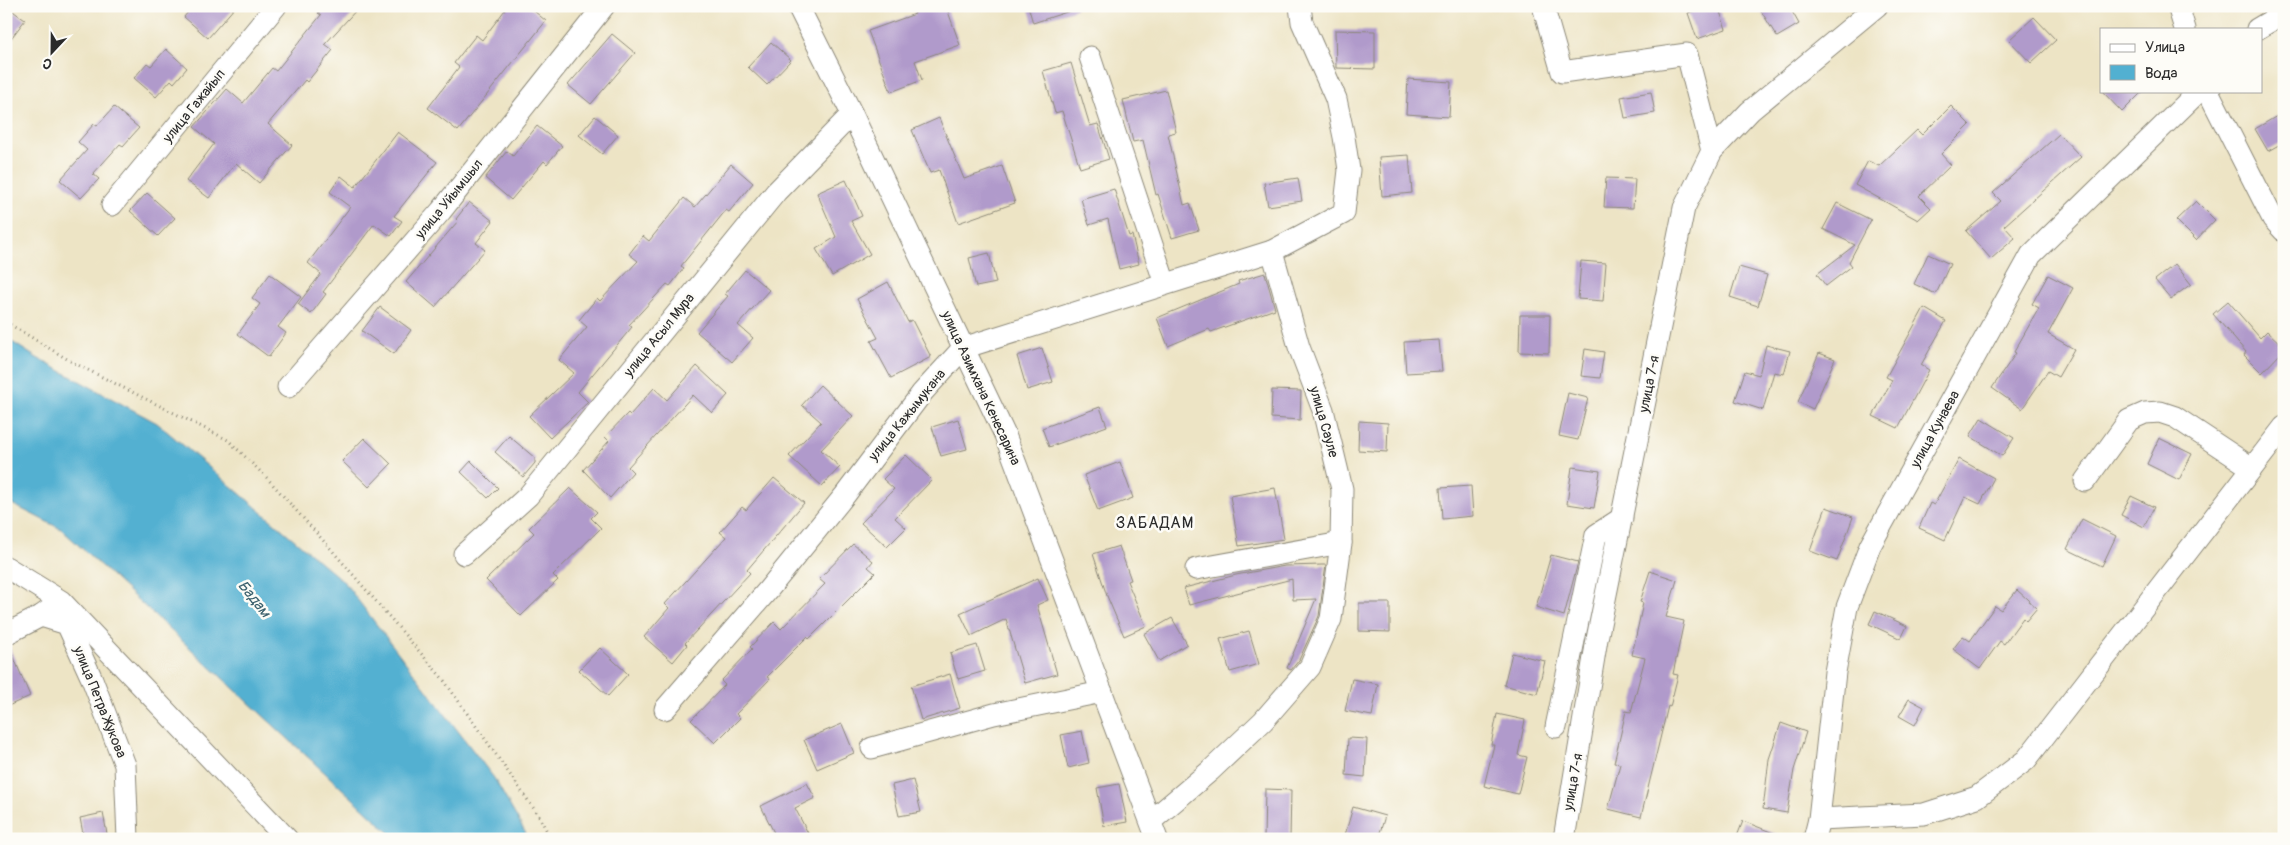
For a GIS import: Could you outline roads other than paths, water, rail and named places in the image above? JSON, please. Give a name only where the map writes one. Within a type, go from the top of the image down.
[{"type":"street","name":"улица Гажайып","points":[[112,205],[276,6]]},
{"type":"street","name":"улица Уйымшыл","points":[[288,387],[441,211],[604,6]]},
{"type":"street","name":"улица Азимхана Кенесарина","points":[[798,6],[1006,435],[1154,830]]},
{"type":"street","points":[[963,348],[1272,251],[1344,214],[1349,170],[1336,99],[1302,22],[1300,6]]},
{"type":"street","points":[[1543,6],[1562,72],[1687,54],[1712,151]]},
{"type":"street","name":"улица 7-я","points":[[1564,839],[1597,639],[1684,208],[1712,151],[1750,111],[1877,6]]},
{"type":"street","points":[[2178,6],[2185,28]]},
{"type":"street","points":[[2259,28],[2284,13]]},
{"type":"street","points":[[1090,57],[1165,284]]},
{"type":"street","name":"улица Кунаева","points":[[1816,829],[1835,672],[1846,607],[1870,546],[2030,255],[2198,92]]},
{"type":"street","points":[[2209,92],[2273,219],[2284,231]]},
{"type":"street","name":"улица Асыл Мура","points":[[464,554],[528,496],[776,192],[852,114]]},
{"type":"street","name":"улица Сауле","points":[[1154,830],[1210,771],[1263,721],[1310,667],[1331,619],[1341,543],[1342,488],[1322,410],[1299,347],[1272,251]]},
{"type":"street","name":"улица Кажымукана","points":[[665,709],[768,590],[845,495],[922,393],[963,348]]},
{"type":"street","points":[[2085,481],[2129,420],[2145,413],[2160,412],[2175,417],[2252,468]]},
{"type":"street","points":[[1816,829],[1924,814],[1977,797],[2026,760],[2284,427]]},
{"type":"street","points":[[1556,727],[1596,535],[1622,518]]},
{"type":"street","points":[[1196,569],[1341,543]]},
{"type":"street","points":[[6,567],[61,601],[287,839]]},
{"type":"street","points":[[6,634],[42,616],[61,601]]},
{"type":"street","name":"улица Петра Жукова","points":[[42,616],[67,624],[95,688],[125,765],[128,839]]},
{"type":"street","points":[[872,748],[994,714],[1102,692]]},
{"type":"water","name":"Бадам","points":[[6,338],[37,358],[157,423],[344,582],[494,778],[529,839],[392,839],[390,833],[61,529],[6,501]]},
{"type":"district","name":"ЗАБАДАМ","points":[[1155,523]]}]
